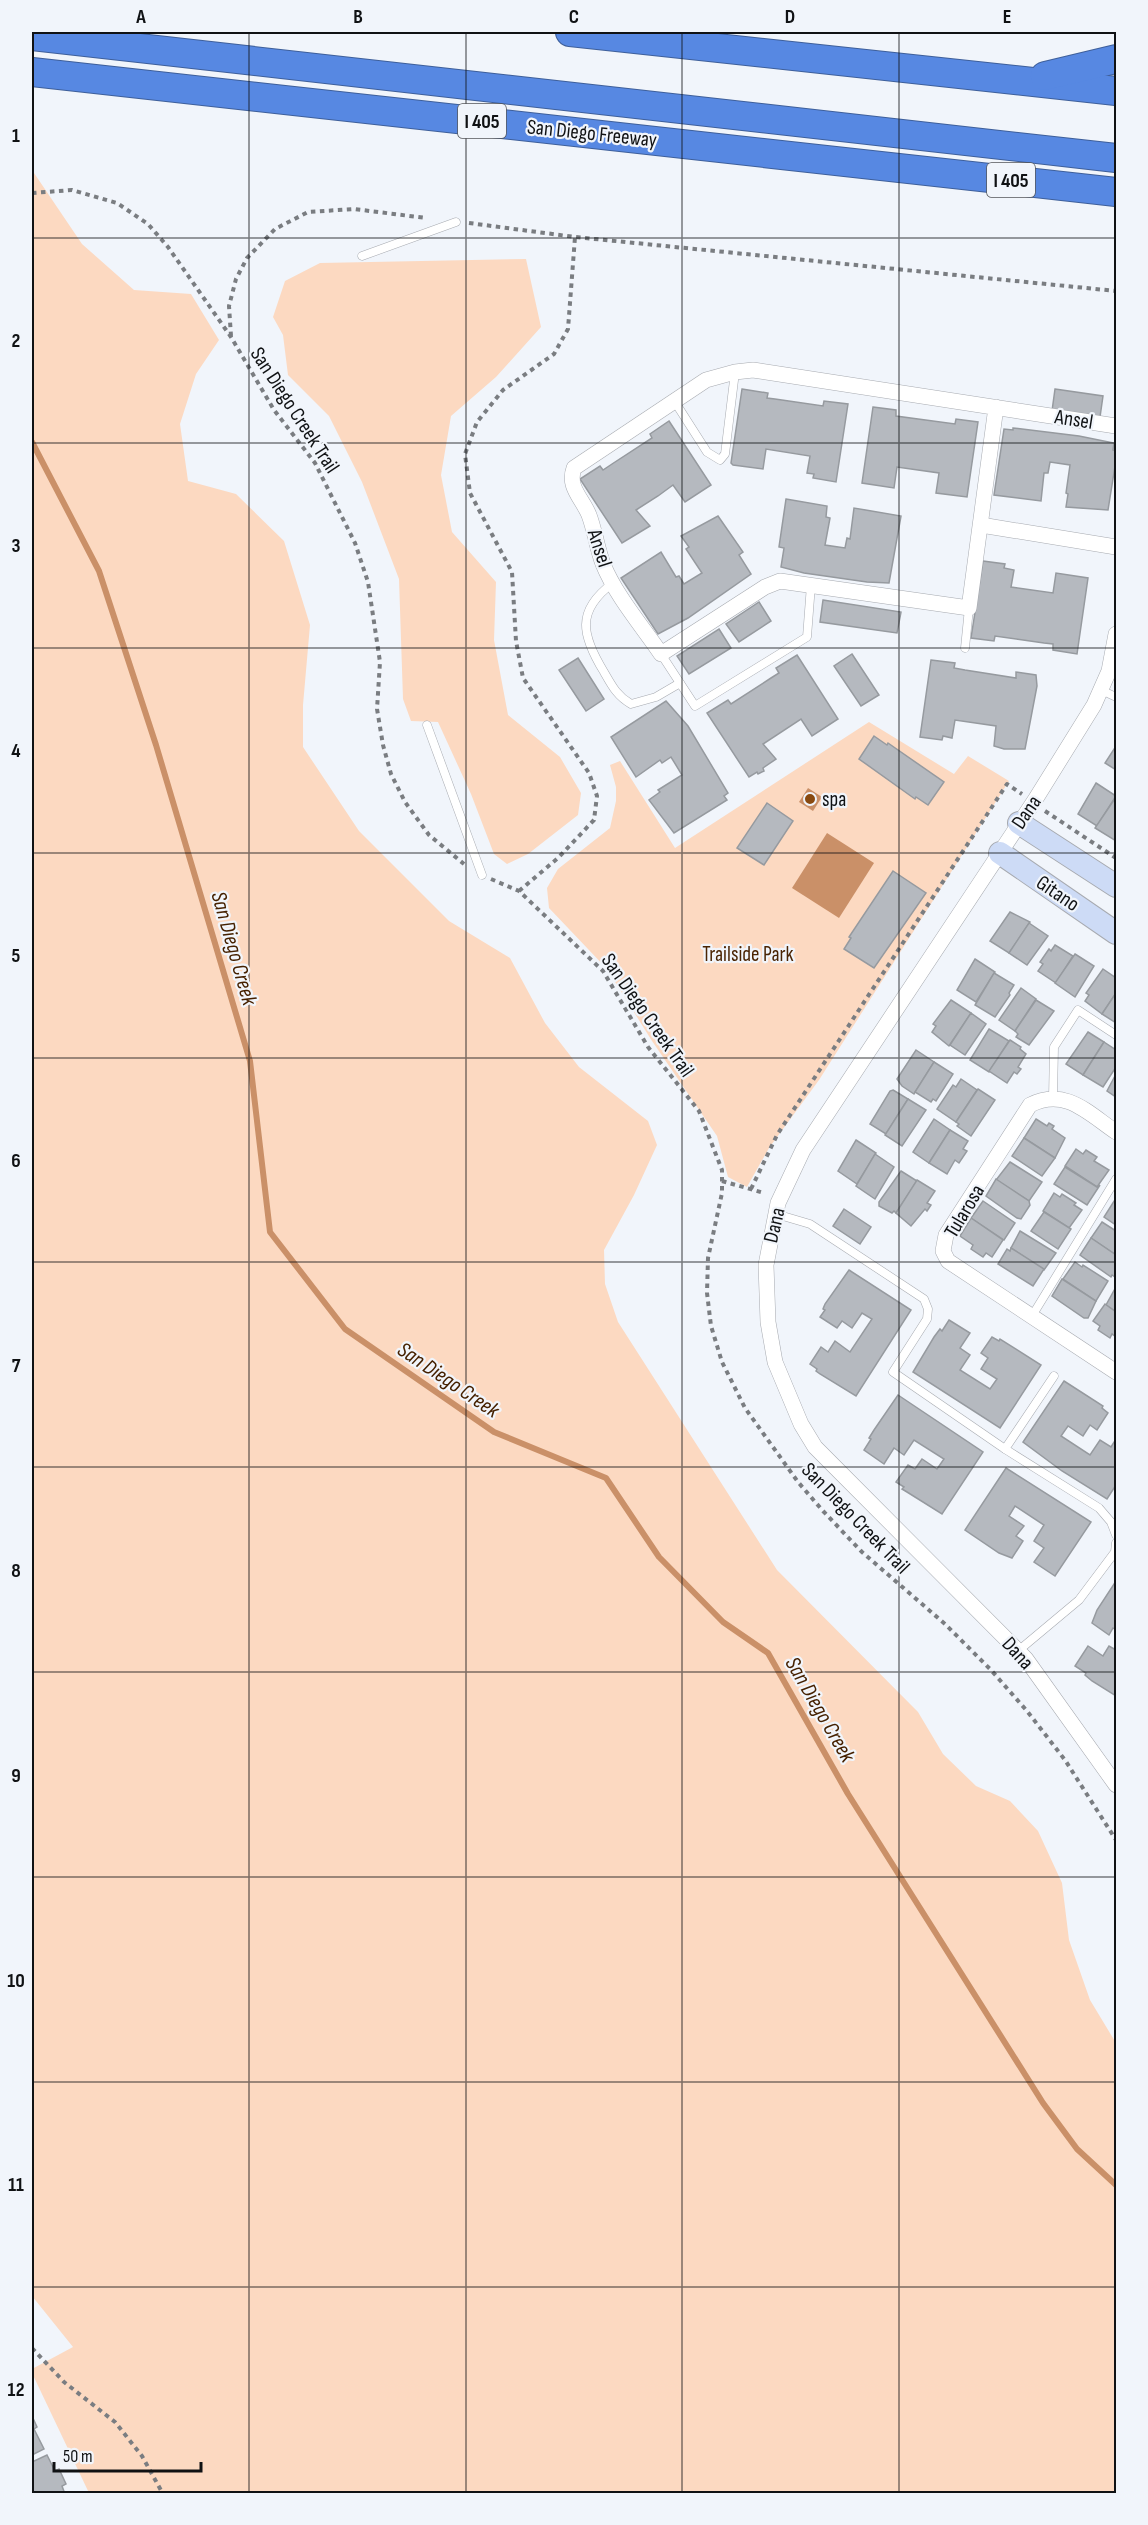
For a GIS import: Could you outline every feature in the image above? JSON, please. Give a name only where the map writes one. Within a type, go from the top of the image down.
[{"type":"highway","points":[[570,32],[1116,91]]},
{"type":"highway","points":[[32,36],[1116,158]]},
{"type":"highway","points":[[1025,81],[1116,59]]},
{"type":"highway","name":"San Diego Freeway","points":[[32,72],[1103,191],[1116,200]]},
{"type":"street","name":"Ansel","points":[[662,654],[613,583],[603,564],[593,526],[572,485],[571,477],[574,468],[706,380],[753,370],[1116,426]]},
{"type":"street","points":[[662,654],[765,587],[780,581],[969,608],[996,407]]},
{"type":"street","points":[[981,525],[1116,547]]},
{"type":"street","name":"Dana","points":[[1116,634],[1109,671],[1094,705],[1000,853],[803,1150],[780,1198],[766,1265],[768,1322],[774,1362],[807,1436],[875,1510],[1018,1651],[1068,1715],[1116,1785]]},
{"type":"street","name":"Gitano","points":[[1019,823],[1116,886]]},
{"type":"street","name":"Gitano","points":[[1000,853],[1116,933]]},
{"type":"street","name":"Tularosa","points":[[1053,1098],[1043,1098],[1030,1105],[946,1235],[943,1251],[948,1261],[1116,1372]]},
{"type":"street","points":[[1053,1098],[1073,1103],[1116,1132]]},
{"type":"lane","points":[[362,256],[456,222]]},
{"type":"lane","points":[[675,402],[707,452],[720,459],[725,454],[735,372]]},
{"type":"lane","points":[[613,583],[596,595],[587,614],[586,633],[591,651],[619,698],[631,704],[642,702],[680,683]]},
{"type":"lane","points":[[662,654],[695,706],[807,637],[811,585]]},
{"type":"lane","points":[[965,648],[969,608]]},
{"type":"lane","points":[[1101,690],[1116,697]]},
{"type":"lane","points":[[427,725],[482,875]]},
{"type":"lane","points":[[1053,1098],[1054,1047],[1078,1010],[1116,1035]]},
{"type":"lane","points":[[1032,1316],[1116,1179]]},
{"type":"lane","points":[[775,1214],[810,1224],[924,1299],[928,1309],[927,1319],[894,1372],[1005,1449],[1099,1508],[1111,1522],[1116,1535]]},
{"type":"lane","points":[[1005,1449],[1054,1376]]},
{"type":"lane","points":[[1018,1651],[1078,1600],[1116,1552],[1116,1543]]},
{"type":"path","name":"San Diego Creek Trail","points":[[32,193],[72,190],[117,203],[148,224],[168,247],[231,337],[274,410],[315,463],[355,543],[368,582],[380,662],[377,709],[383,745],[400,793],[429,835],[454,858],[482,875],[519,891],[603,971],[648,1047],[699,1111],[722,1170],[722,1193],[708,1258],[706,1293],[715,1344],[745,1408],[798,1482],[823,1511],[862,1552],[945,1624],[991,1670],[1027,1711],[1065,1760],[1116,1840]]},
{"type":"path","points":[[231,337],[229,306],[236,279],[247,258],[275,229],[308,212],[354,209],[575,237],[1116,291]]},
{"type":"path","points":[[519,891],[558,858],[594,820],[597,796],[589,773],[524,678],[516,641],[512,572],[470,493],[465,454],[477,422],[502,390],[554,354],[568,329],[575,237]]},
{"type":"path","points":[[751,1189],[777,1135],[1007,784],[1017,791]]},
{"type":"path","points":[[1050,815],[1116,858]]},
{"type":"path","points":[[722,1181],[780,1198]]},
{"type":"path","points":[[32,2348],[64,2382],[115,2422],[142,2456],[163,2493]]},
{"type":"green space","points":[[32,170],[82,244],[134,290],[191,294],[219,340],[196,374],[180,424],[188,481],[236,494],[284,541],[310,625],[303,705],[303,747],[359,831],[449,921],[510,958],[545,1023],[579,1067],[648,1121],[657,1145],[634,1195],[604,1250],[605,1284],[618,1322],[777,1570],[918,1712],[943,1754],[976,1786],[1010,1801],[1038,1831],[1062,1883],[1069,1940],[1090,2000],[1116,2043],[1116,2493],[89,2493],[32,2373],[32,2369],[73,2347],[32,2296]]},
{"type":"green space","points":[[526,259],[541,327],[496,377],[451,416],[441,475],[452,532],[496,582],[494,640],[508,715],[560,757],[581,793],[578,815],[528,854],[507,864],[494,854],[471,794],[438,722],[411,721],[403,699],[399,579],[362,482],[329,416],[288,375],[283,335],[273,317],[285,281],[320,263]]},
{"type":"green space","name":"Trailside Park","points":[[869,722],[954,774],[968,756],[1009,781],[819,1080],[769,1148],[747,1187],[728,1177],[717,1136],[652,1041],[607,969],[549,908],[547,888],[558,869],[610,828],[616,801],[616,787],[610,765],[620,761],[675,848]]},
{"type":"shaded area","name":"spa","points":[[808,788],[822,797],[813,811],[799,802]]},
{"type":"shaded area","points":[[827,833],[874,863],[839,918],[792,888]]},
{"type":"building","points":[[742,389],[768,393],[767,398],[823,406],[824,401],[848,404],[836,482],[813,478],[814,474],[807,473],[810,456],[766,449],[763,469],[733,465],[731,463]]},
{"type":"building","points":[[1055,389],[1103,396],[1100,417],[1052,411]]},
{"type":"building","points":[[873,407],[896,410],[896,416],[955,424],[956,419],[978,422],[967,497],[936,493],[939,473],[897,467],[894,488],[862,483]]},
{"type":"building","points":[[669,421],[711,485],[685,502],[673,485],[636,510],[650,526],[622,543],[580,479],[600,466],[603,470],[652,438],[650,434]]},
{"type":"building","points":[[1013,428],[1114,443],[1113,450],[1116,451],[1116,460],[1108,510],[1066,507],[1070,465],[1050,462],[1048,473],[1044,473],[1041,501],[994,495],[1004,429],[1013,430]]},
{"type":"building","points":[[786,499],[827,506],[826,517],[830,518],[825,545],[845,548],[847,538],[850,539],[854,508],[901,516],[889,583],[804,573],[781,567],[784,548],[779,547]]},
{"type":"building","points":[[718,516],[743,552],[739,555],[751,574],[688,618],[658,634],[621,578],[661,552],[676,577],[679,576],[684,584],[702,573],[686,549],[689,547],[681,536]]},
{"type":"building","points":[[983,561],[1005,564],[1004,568],[1014,570],[1011,587],[1053,593],[1056,573],[1088,578],[1077,654],[1053,650],[1053,644],[995,636],[994,641],[971,638]]},
{"type":"building","points":[[823,600],[901,612],[897,633],[820,622]]},
{"type":"building","points":[[759,602],[771,621],[739,642],[726,624]]},
{"type":"building","points":[[719,629],[731,648],[689,674],[677,656]]},
{"type":"building","points":[[852,654],[879,695],[861,706],[834,666]]},
{"type":"building","points":[[797,655],[838,719],[812,736],[801,719],[763,744],[776,759],[763,768],[764,771],[749,777],[707,713],[728,700],[731,704],[779,673],[776,668]]},
{"type":"building","points":[[578,658],[604,699],[586,711],[559,670]]},
{"type":"building","points":[[931,660],[955,663],[954,668],[1016,678],[1016,672],[1036,675],[1037,686],[1025,749],[1004,749],[994,746],[996,726],[955,720],[952,738],[943,736],[942,740],[920,737]]},
{"type":"building","points":[[666,701],[688,726],[728,793],[724,796],[727,800],[674,833],[649,800],[660,792],[658,790],[682,775],[671,757],[662,763],[660,760],[636,777],[611,737]]},
{"type":"building","points":[[874,736],[887,745],[888,743],[944,782],[928,805],[916,797],[915,799],[859,759]]},
{"type":"building","points":[[1116,746],[1116,770],[1105,763]]},
{"type":"building","points":[[1096,783],[1116,796],[1097,826],[1078,814]]},
{"type":"building","points":[[1116,797],[1116,841],[1095,828]]},
{"type":"building","points":[[767,803],[793,821],[764,865],[737,848]]},
{"type":"building","points":[[893,871],[926,893],[874,968],[844,949],[851,938],[849,937]]},
{"type":"building","points":[[1010,912],[1030,922],[1009,953],[990,941]]},
{"type":"building","points":[[1029,923],[1048,936],[1027,965],[1009,953]]},
{"type":"building","points":[[1055,945],[1073,956],[1056,983],[1038,971],[1043,964],[1040,962],[1049,949],[1051,951]]},
{"type":"building","points":[[1075,954],[1094,966],[1075,997],[1055,983]]},
{"type":"building","points":[[975,959],[995,972],[976,1002],[957,990]]},
{"type":"building","points":[[1103,969],[1116,978],[1116,993],[1102,1014],[1085,1001],[1089,995],[1086,993]]},
{"type":"building","points":[[994,973],[1014,985],[995,1017],[975,1005]]},
{"type":"building","points":[[1021,988],[1036,999],[1015,1031],[999,1020]]},
{"type":"building","points":[[1116,993],[1116,1023],[1102,1014]]},
{"type":"building","points":[[951,1000],[971,1013],[949,1046],[932,1032],[936,1026],[933,1024]]},
{"type":"building","points":[[1036,1000],[1054,1011],[1029,1045],[1016,1037],[1018,1034],[1015,1031]]},
{"type":"building","points":[[971,1013],[986,1024],[965,1055],[950,1045]]},
{"type":"building","points":[[989,1029],[1009,1041],[989,1072],[970,1060]]},
{"type":"building","points":[[1088,1032],[1104,1042],[1083,1075],[1066,1064]]},
{"type":"building","points":[[1010,1040],[1021,1047],[1020,1049],[1026,1054],[1018,1067],[1021,1069],[1017,1074],[1014,1072],[1007,1083],[989,1071]]},
{"type":"building","points":[[1104,1042],[1116,1050],[1116,1067],[1103,1087],[1083,1075]]},
{"type":"building","points":[[916,1050],[934,1062],[914,1094],[902,1086],[897,1079]]},
{"type":"building","points":[[934,1062],[953,1074],[936,1101],[933,1099],[931,1102],[915,1092]]},
{"type":"building","points":[[1116,1074],[1116,1097],[1107,1091]]},
{"type":"building","points":[[961,1079],[977,1090],[956,1122],[937,1109],[953,1085],[956,1087]]},
{"type":"building","points":[[978,1089],[995,1100],[971,1136],[957,1126],[959,1124],[956,1122]]},
{"type":"building","points":[[893,1090],[908,1099],[886,1134],[870,1124],[890,1091]]},
{"type":"building","points":[[908,1099],[926,1110],[902,1146],[885,1135]]},
{"type":"building","points":[[934,1119],[950,1130],[929,1163],[913,1152]]},
{"type":"building","points":[[1036,1119],[1047,1126],[1049,1123],[1054,1126],[1052,1129],[1065,1138],[1055,1158],[1024,1138]]},
{"type":"building","points":[[950,1130],[968,1141],[963,1149],[967,1151],[959,1163],[955,1160],[947,1174],[929,1163]]},
{"type":"building","points":[[1024,1138],[1055,1158],[1042,1176],[1012,1156]]},
{"type":"building","points":[[856,1140],[876,1153],[857,1184],[838,1171]]},
{"type":"building","points":[[1076,1149],[1083,1154],[1086,1150],[1097,1157],[1094,1161],[1109,1170],[1097,1187],[1065,1166]]},
{"type":"building","points":[[875,1154],[894,1167],[875,1199],[856,1186]]},
{"type":"building","points":[[1010,1162],[1042,1182],[1029,1201],[996,1180]]},
{"type":"building","points":[[1065,1167],[1097,1187],[1100,1185],[1087,1205],[1054,1184]]},
{"type":"building","points":[[901,1171],[917,1181],[896,1213],[894,1211],[892,1213],[879,1206],[879,1202]]},
{"type":"building","points":[[996,1179],[1029,1201],[1030,1205],[1021,1219],[986,1196]]},
{"type":"building","points":[[917,1180],[935,1191],[927,1203],[931,1205],[927,1211],[925,1209],[911,1226],[896,1213]]},
{"type":"building","points":[[1054,1193],[1060,1197],[1062,1194],[1082,1210],[1069,1228],[1043,1211]]},
{"type":"building","points":[[1116,1198],[1116,1225],[1104,1217]]},
{"type":"building","points":[[983,1201],[1015,1223],[1004,1240],[971,1218]]},
{"type":"building","points":[[844,1209],[871,1227],[860,1244],[833,1226]]},
{"type":"building","points":[[1044,1212],[1071,1229],[1058,1249],[1031,1231]]},
{"type":"building","points":[[971,1218],[1003,1240],[992,1257],[986,1253],[983,1257],[971,1249],[973,1245],[960,1236]]},
{"type":"building","points":[[1102,1222],[1116,1231],[1116,1255],[1091,1238]]},
{"type":"building","points":[[1020,1231],[1056,1253],[1044,1270],[1011,1248]]},
{"type":"building","points":[[1091,1238],[1116,1255],[1115,1277],[1112,1275],[1111,1277],[1080,1255]]},
{"type":"building","points":[[1011,1248],[1044,1269],[1033,1286],[998,1264],[1007,1249],[1010,1251]]},
{"type":"building","points":[[1075,1262],[1108,1281],[1096,1301],[1063,1279]]},
{"type":"building","points":[[849,1270],[911,1310],[856,1396],[820,1374],[810,1364],[821,1347],[828,1352],[835,1341],[850,1352],[872,1319],[862,1313],[852,1328],[842,1321],[837,1328],[820,1317],[825,1310],[823,1309],[825,1304]]},
{"type":"building","points":[[1062,1279],[1096,1301],[1088,1318],[1084,1318],[1052,1296]]},
{"type":"building","points":[[1116,1287],[1116,1312],[1106,1305]]},
{"type":"building","points":[[1105,1304],[1116,1312],[1116,1337],[1112,1334],[1110,1338],[1098,1330],[1100,1326],[1093,1321]]},
{"type":"building","points":[[949,1320],[970,1333],[960,1348],[970,1355],[960,1370],[990,1389],[997,1379],[981,1369],[988,1358],[981,1353],[992,1337],[999,1341],[1000,1339],[1041,1365],[1000,1428],[913,1372],[934,1337],[940,1329],[942,1331]]},
{"type":"building","points":[[1064,1381],[1103,1406],[1102,1408],[1108,1413],[1097,1430],[1090,1425],[1083,1436],[1068,1426],[1061,1436],[1090,1455],[1100,1440],[1111,1447],[1116,1439],[1116,1485],[1107,1499],[1062,1471],[1023,1442]]},
{"type":"building","points":[[898,1395],[983,1452],[942,1514],[902,1489],[904,1487],[896,1482],[908,1465],[915,1469],[922,1459],[937,1469],[944,1459],[914,1440],[904,1455],[894,1448],[884,1464],[864,1450],[871,1439],[869,1438]]},
{"type":"building","points":[[1006,1468],[1091,1522],[1055,1576],[1034,1562],[1044,1548],[1034,1541],[1044,1525],[1015,1506],[1009,1516],[1024,1526],[1016,1536],[1023,1541],[1012,1558],[999,1553],[965,1530]]},
{"type":"building","points":[[1116,1581],[1116,1630],[1113,1628],[1109,1635],[1092,1623],[1097,1610]]},
{"type":"building","points":[[1088,1646],[1103,1656],[1109,1646],[1116,1650],[1116,1696],[1092,1681],[1085,1675],[1086,1673],[1075,1666]]},
{"type":"building","points":[[32,2416],[37,2427],[34,2429],[44,2449],[32,2455]]},
{"type":"building","points":[[47,2455],[55,2471],[59,2469],[66,2484],[62,2486],[65,2494],[32,2494],[32,2462]]},
{"type":"waterway","name":"San Diego Creek","points":[[32,442],[99,571],[156,745],[250,1061],[270,1232],[345,1329],[494,1432],[606,1478],[659,1557],[723,1622],[768,1653],[848,1794],[1043,2103],[1077,2149],[1116,2185]]},
{"type":"place","name":"spa","points":[[810,799]]}]
